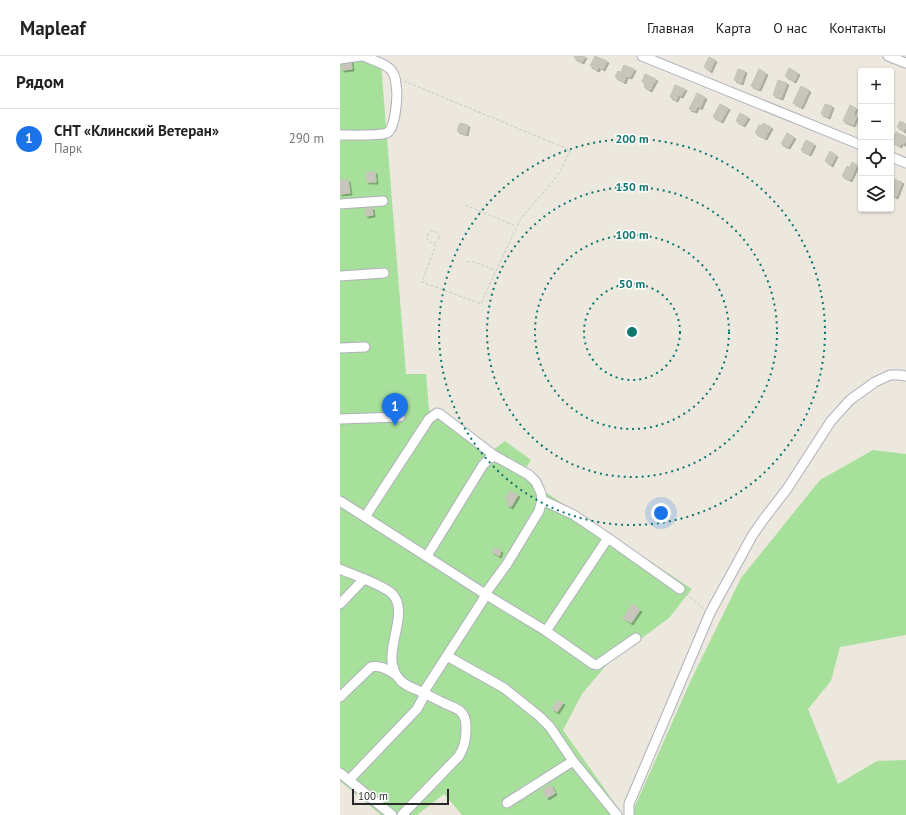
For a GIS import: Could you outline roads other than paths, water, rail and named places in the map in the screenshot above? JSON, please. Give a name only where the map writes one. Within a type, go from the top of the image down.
[{"type":"street","points":[[340,59],[362,56],[381,64],[390,70],[394,76],[396,86],[394,120],[391,129],[387,132],[375,134],[340,135]]},
{"type":"street","points":[[642,56],[858,144]]},
{"type":"street","points":[[888,56],[906,63]]},
{"type":"street","points":[[894,158],[906,163]]},
{"type":"street","points":[[340,204],[382,201]]},
{"type":"street","points":[[340,276],[384,273]]},
{"type":"street","points":[[340,348],[365,347]]},
{"type":"street","points":[[629,815],[629,804],[710,614],[752,536],[787,489],[830,421],[850,400],[875,382],[890,375],[906,376]]},
{"type":"street","points":[[349,780],[417,709],[423,698],[423,693],[483,600],[485,594],[507,564],[539,511],[542,500],[541,493],[536,482],[529,476],[495,456],[440,414],[436,413],[430,419],[365,517]]},
{"type":"street","points":[[340,419],[400,417]]},
{"type":"street","points":[[427,556],[483,465],[495,456]]},
{"type":"street","points":[[542,500],[574,515],[680,589]]},
{"type":"street","points":[[340,501],[485,594],[546,631],[593,664],[597,665],[636,638]]},
{"type":"street","points":[[546,631],[608,538]]},
{"type":"street","points":[[340,569],[387,590],[394,595],[398,604],[398,625],[392,659],[396,675],[402,683],[460,711],[466,720],[464,748],[459,756],[402,815]]},
{"type":"street","points":[[340,604],[364,579]]},
{"type":"street","points":[[447,656],[504,688],[539,716],[550,727],[574,761],[616,815]]},
{"type":"street","points":[[340,697],[371,668],[377,666],[396,675]]},
{"type":"street","points":[[507,803],[574,761]]},
{"type":"street","points":[[340,773],[392,815]]},
{"type":"place","name":"СНТ «Клинский Ветеран»","points":[[395,426]]}]
